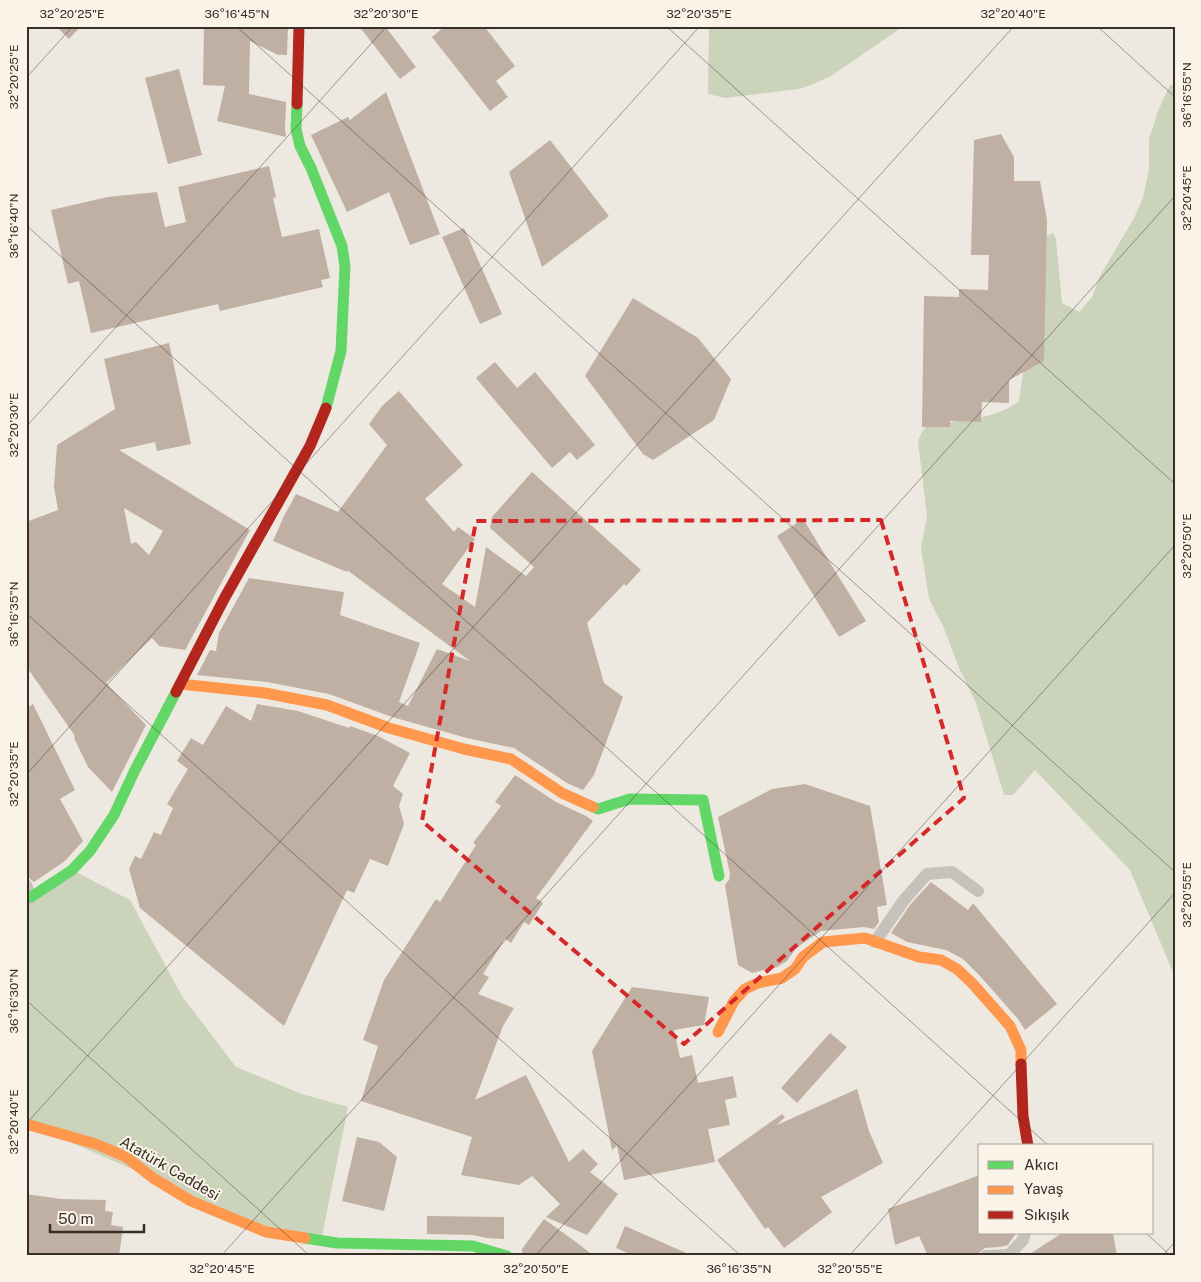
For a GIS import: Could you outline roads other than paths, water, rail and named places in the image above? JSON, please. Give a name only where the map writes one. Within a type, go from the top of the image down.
[{"type":"street","points":[[28,894],[72,870],[90,851],[114,816],[224,599],[310,446],[324,411],[340,351],[346,266],[342,246],[311,168],[300,146],[296,129],[299,26]]},
{"type":"street","points":[[180,684],[265,693],[327,705],[389,728],[464,749],[511,759],[562,793],[598,808],[630,799],[703,800],[719,876]]},
{"type":"street","points":[[875,942],[904,900],[927,874],[952,872],[978,892]]},
{"type":"street","points":[[718,1032],[734,1001],[745,989],[758,983],[782,978],[823,942],[865,938],[919,957],[941,960],[957,969],[972,983],[1010,1026],[1020,1050],[1023,1116],[1028,1144]]},
{"type":"street","name":"Atatürk Caddesi","points":[[26,1124],[96,1144],[126,1157],[153,1178],[191,1201],[266,1232],[337,1243],[473,1246],[507,1256]]},
{"type":"street","points":[[986,1256],[1010,1255],[1023,1240],[1025,1234]]}]
